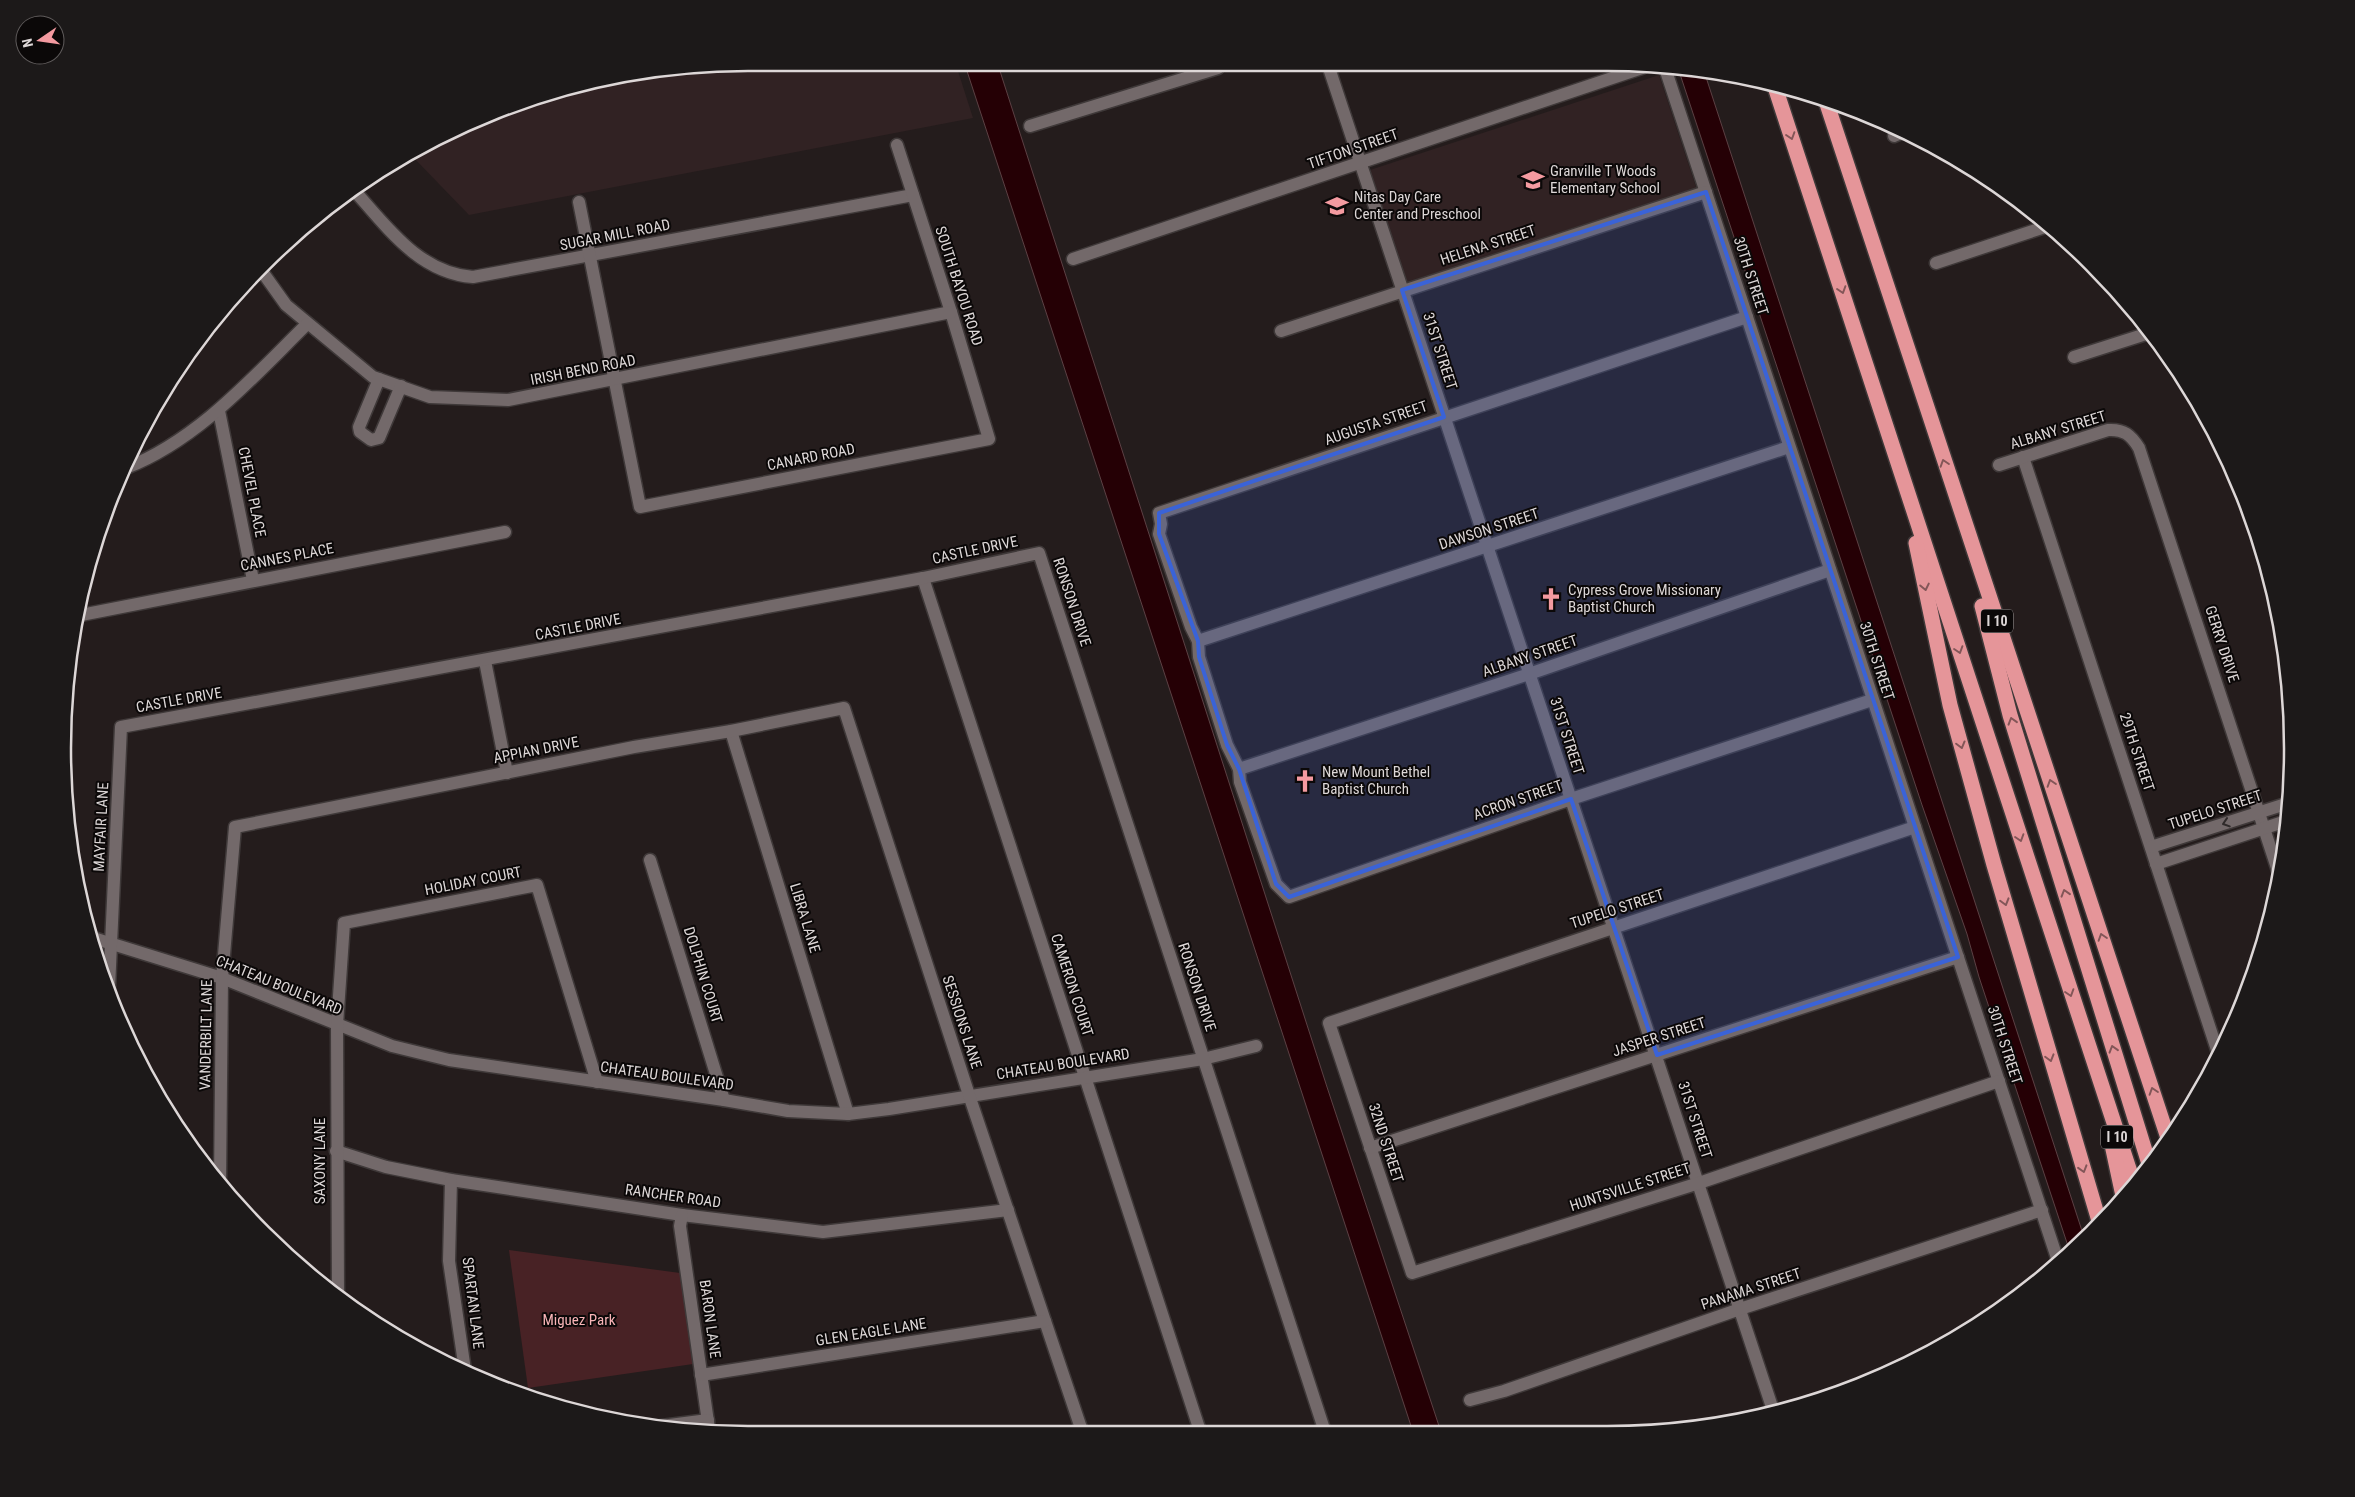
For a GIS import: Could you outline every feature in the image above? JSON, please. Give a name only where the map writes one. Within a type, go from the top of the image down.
[{"type":"highway","name":"I 10","points":[[1777,93],[2101,1089],[2131,1176]]},
{"type":"highway","name":"I 10","points":[[1829,109],[2166,1131]]},
{"type":"highway","points":[[1901,471],[1950,705],[1994,865],[2097,1215]]},
{"type":"highway","points":[[1951,483],[2010,715],[2147,1157]]},
{"type":"highway","points":[[2101,1089],[2121,1188]]},
{"type":"street","points":[[1030,126],[1208,71]]},
{"type":"street","name":"31ST STREET","points":[[1330,71],[1772,1405]]},
{"type":"street","name":"TIFTON STREET","points":[[1073,258],[1360,164],[1630,72]]},
{"type":"street","name":"30TH STREET","points":[[1667,74],[2056,1255]]},
{"type":"street","name":"SOUTH BAYOU ROAD","points":[[896,145],[951,312],[989,439]]},
{"type":"street","name":"HELENA STREET","points":[[1281,331],[1706,192]]},
{"type":"street","name":"SUGAR MILL ROAD","points":[[358,195],[405,246],[432,266],[455,276],[473,278],[913,196]]},
{"type":"street","points":[[579,202],[614,380]]},
{"type":"street","points":[[1936,264],[2040,229]]},
{"type":"street","name":"IRISH BEND ROAD","points":[[265,275],[286,305],[373,376],[430,396],[508,400],[951,312]]},
{"type":"street","name":"AUGUSTA STREET","points":[[1198,641],[1191,627],[1159,534],[1161,524],[1159,513],[1747,318]]},
{"type":"street","points":[[134,464],[158,452],[219,411],[307,324]]},
{"type":"street","points":[[2074,357],[2143,335]]},
{"type":"street","points":[[379,378],[359,427],[360,432],[371,440],[379,438],[401,386]]},
{"type":"street","name":"CANARD ROAD","points":[[614,380],[640,507],[989,439]]},
{"type":"street","name":"CHEVEL PLACE","points":[[219,411],[253,580]]},
{"type":"street","name":"ALBANY STREET","points":[[2000,465],[2108,430],[2118,429],[2126,432]]},
{"type":"street","name":"GERRY DRIVE","points":[[2126,432],[2139,448],[2274,860]]},
{"type":"street","name":"DAWSON STREET","points":[[1198,641],[1789,447]]},
{"type":"street","name":"29TH STREET","points":[[2023,457],[2215,1045]]},
{"type":"street","name":"CANNES PLACE","points":[[84,614],[505,532]]},
{"type":"street","name":"CASTLE DRIVE","points":[[121,727],[485,661],[924,578],[1039,553]]},
{"type":"street","name":"RONSON DRIVE","points":[[1039,553],[1323,1426]]},
{"type":"street","name":"ALBANY STREET","points":[[1239,769],[1529,674],[1830,570]]},
{"type":"street","name":"CAMERON COURT","points":[[924,578],[1198,1426]]},
{"type":"street","points":[[1198,641],[1199,657],[1224,736],[1239,769]]},
{"type":"street","points":[[485,661],[507,773]]},
{"type":"street","name":"ACRON STREET","points":[[1239,769],[1240,782],[1276,884],[1289,897],[1571,799],[1872,700]]},
{"type":"street","name":"APPIAN DRIVE","points":[[235,827],[634,747],[731,731],[844,708]]},
{"type":"street","name":"SESSIONS LANE","points":[[844,708],[1079,1426]]},
{"type":"street","name":"MAYFAIR LANE","points":[[110,974],[121,727]]},
{"type":"street","name":"LIBRA LANE","points":[[731,731],[848,1114]]},
{"type":"street","name":"TUPELO STREET","points":[[2151,847],[2281,806]]},
{"type":"street","points":[[2156,864],[2279,823]]},
{"type":"street","name":"VANDERBILT LANE","points":[[220,1172],[222,978],[235,827]]},
{"type":"street","name":"TUPELO STREET","points":[[1329,1023],[1915,828]]},
{"type":"street","name":"DOLPHIN COURT","points":[[650,860],[724,1100]]},
{"type":"street","name":"HOLIDAY COURT","points":[[337,1025],[344,923],[537,885],[597,1082]]},
{"type":"street","name":"CHATEAU BOULEVARD","points":[[99,939],[222,978],[392,1046],[449,1060],[788,1111],[848,1114],[1203,1059],[1256,1046]]},
{"type":"street","name":"JASPER STREET","points":[[1370,1148],[1958,956]]},
{"type":"street","name":"32ND STREET","points":[[1329,1023],[1412,1273]]},
{"type":"street","name":"SAXONY LANE","points":[[333,1284],[337,1025]]},
{"type":"street","name":"HUNTSVILLE STREET","points":[[1412,1273],[1699,1183],[1999,1081]]},
{"type":"street","name":"RANCHER ROAD","points":[[336,1152],[386,1167],[451,1180],[682,1215],[823,1232],[1008,1210]]},
{"type":"street","name":"SPARTAN LANE","points":[[451,1180],[450,1261],[464,1363]]},
{"type":"street","name":"PANAMA STREET","points":[[1470,1400],[1504,1391],[1740,1309],[2042,1210]]},
{"type":"street","name":"BARON LANE","points":[[682,1215],[680,1226],[709,1424]]},
{"type":"street","name":"GLEN EAGLE LANE","points":[[701,1375],[1045,1321]]},
{"type":"highlighted area","points":[[1706,192],[1958,957],[1657,1055],[1571,799],[1289,897],[1276,884],[1239,769],[1227,745],[1199,657],[1198,641],[1159,534],[1159,513],[1444,417],[1402,290]]},
{"type":"shaded area","points":[[748,71],[958,71],[973,118],[469,215],[415,159],[449,141],[531,107],[573,94],[616,84],[660,77]]},
{"type":"shaded area","points":[[967,71],[1000,71],[1327,1087],[1439,1426],[1411,1426]]},
{"type":"shaded area","name":"Granville T Woods Elementary School","points":[[1659,75],[1697,190],[1407,284],[1370,170]]},
{"type":"shaded area","points":[[1681,76],[1707,79],[2082,1230],[2067,1244],[1979,977],[1967,934],[1922,805]]},
{"type":"green space","name":"Miguez Park","points":[[509,1250],[680,1273],[693,1364],[528,1388]]},
{"type":"place","name":"Granville T Woods Elementary School","points":[[1533,180]]},
{"type":"place","name":"Nitas Day Care Center and Preschool","points":[[1337,206]]},
{"type":"place","name":"Cypress Grove Missionary Baptist Church","points":[[1551,599]]},
{"type":"place","name":"New Mount Bethel Baptist Church","points":[[1305,781]]}]
